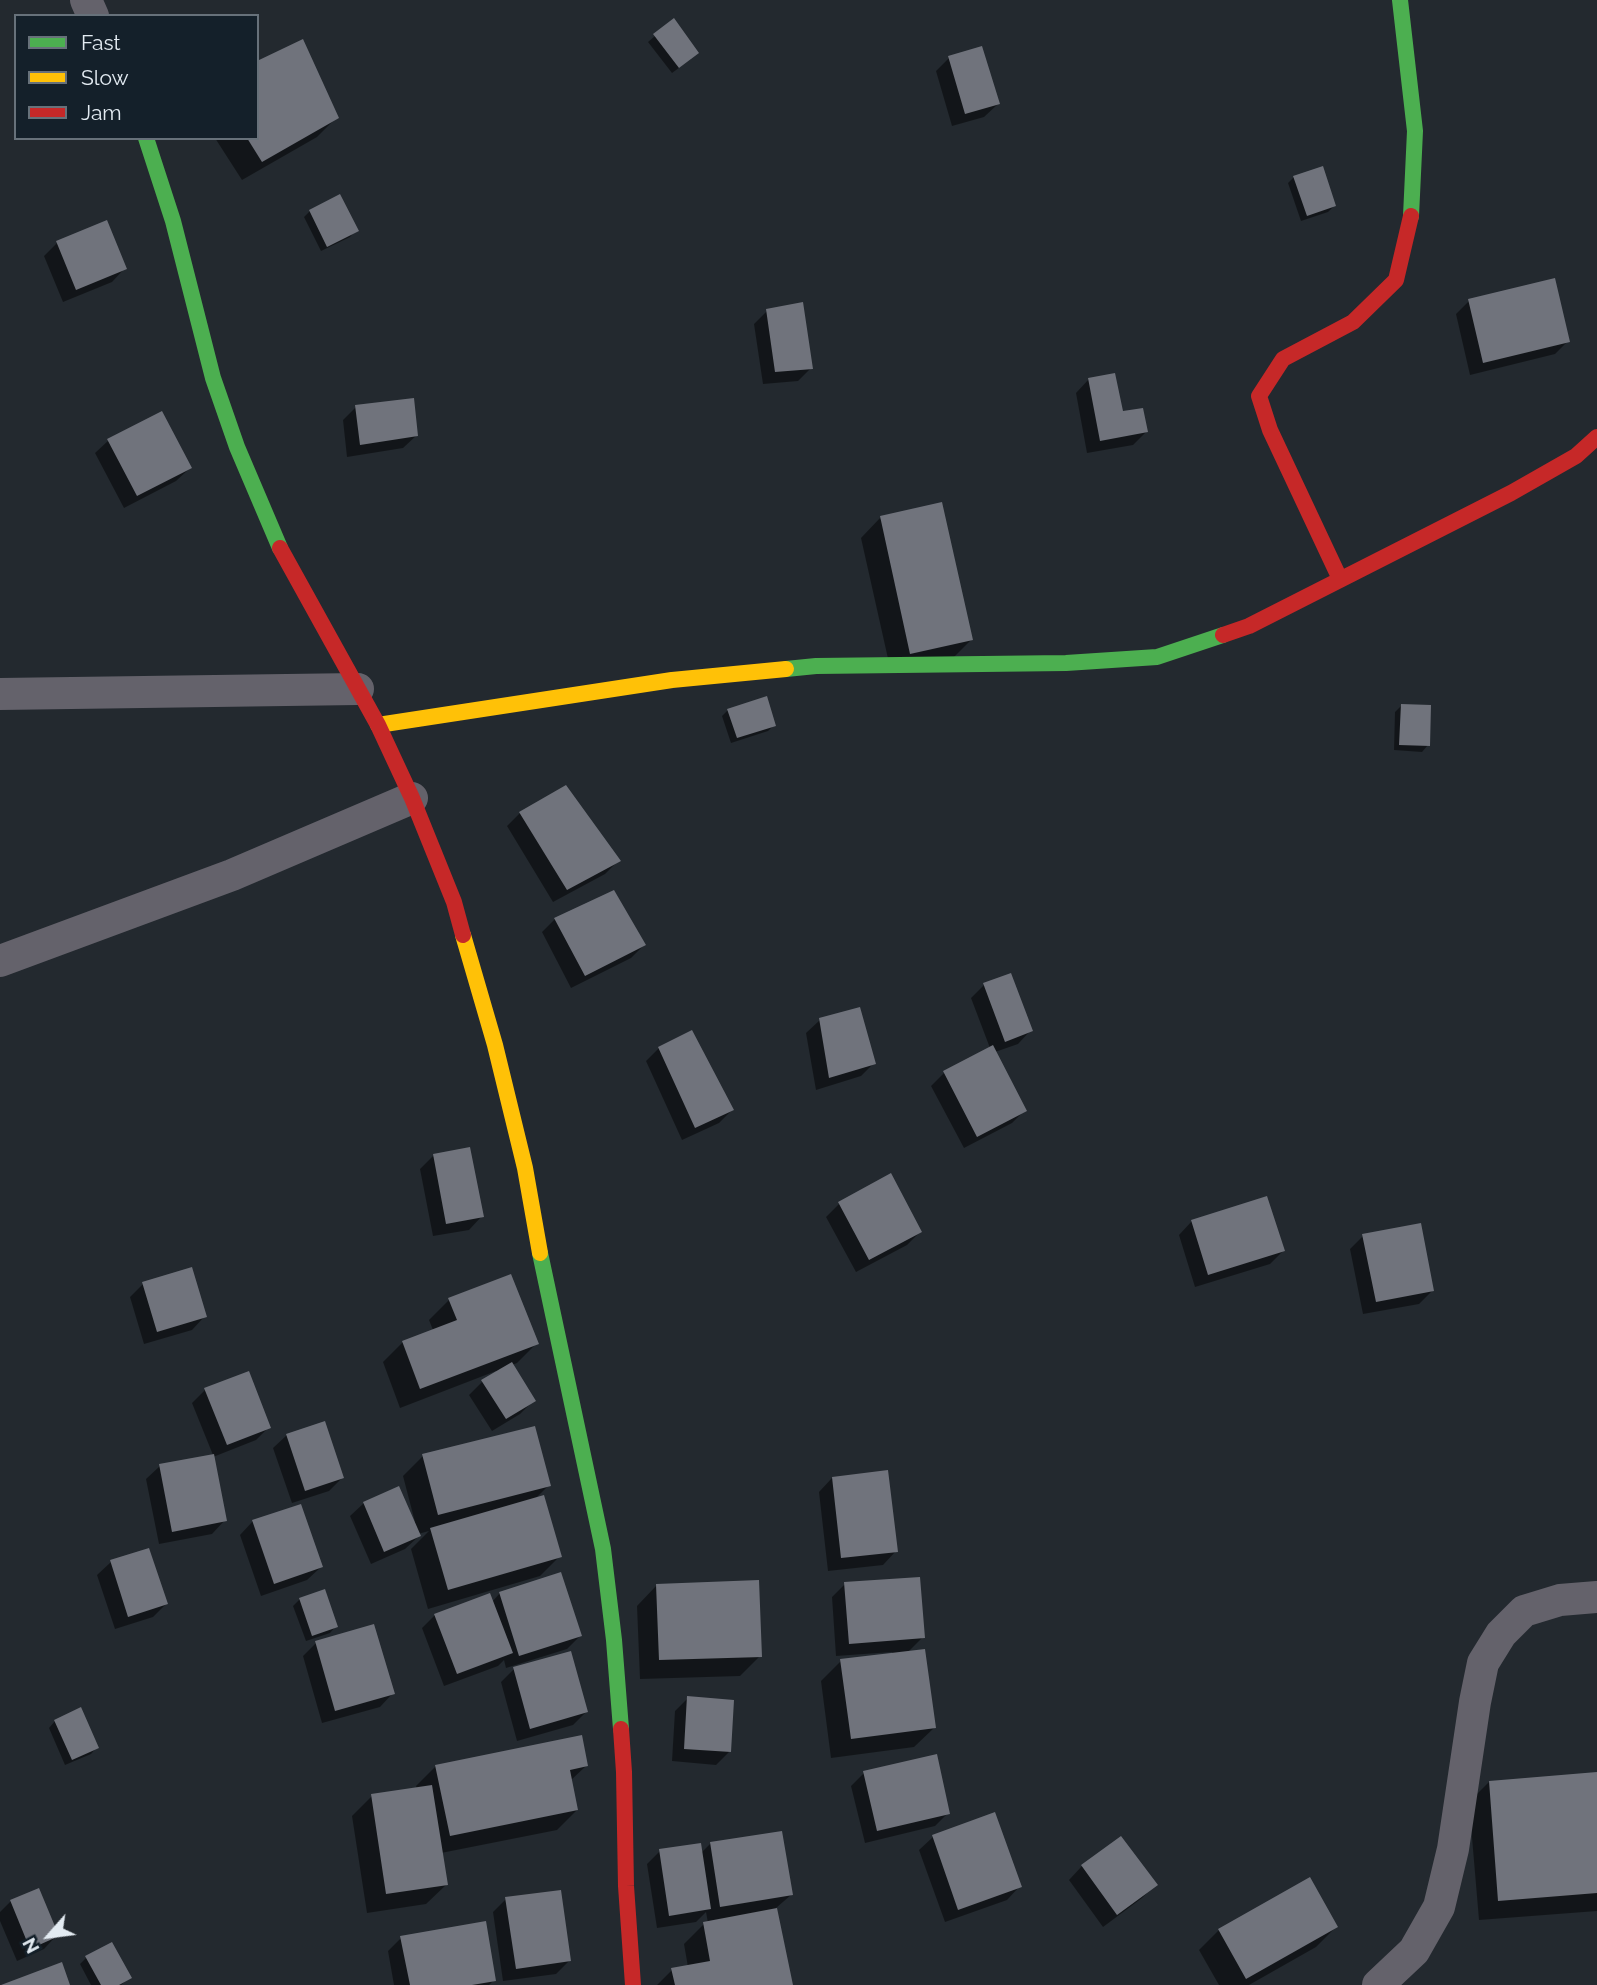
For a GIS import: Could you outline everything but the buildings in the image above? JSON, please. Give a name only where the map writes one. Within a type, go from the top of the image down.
[{"type":"street","points":[[1340,579],[1270,430],[1259,396],[1283,359],[1353,322],[1396,280],[1411,221],[1415,131],[1400,0]]},
{"type":"street","points":[[147,140],[173,221],[213,378],[237,447],[294,576],[378,725],[412,798],[454,902],[495,1045],[525,1168],[545,1281],[566,1367],[603,1549],[614,1640],[624,1772],[626,1886],[633,1985]]},
{"type":"street","points":[[378,725],[673,680],[816,666],[1066,663],[1157,657],[1249,626],[1511,493],[1576,456],[1597,437]]},
{"type":"street","points":[[0,694],[358,690]]},
{"type":"street","points":[[0,961],[232,875],[412,798]]},
{"type":"street","points":[[1378,1985],[1414,1951],[1439,1907],[1453,1849],[1483,1663],[1501,1634],[1524,1611],[1560,1600],[1597,1597]]},
{"type":"traffic: fast","points":[[1400,0],[1415,131],[1411,216]]},
{"type":"traffic: fast","points":[[147,140],[173,221],[213,378],[237,447],[280,548]]},
{"type":"traffic: fast","points":[[786,669],[816,666],[1066,663],[1157,657],[1223,635]]},
{"type":"traffic: fast","points":[[540,1253],[603,1549],[621,1729]]},
{"type":"traffic: slow","points":[[378,725],[672,680],[786,669]]},
{"type":"traffic: slow","points":[[463,935],[495,1045],[525,1168],[540,1253]]},
{"type":"traffic: jam","points":[[1340,579],[1270,430],[1259,396],[1283,359],[1353,322],[1396,280],[1411,216]]},
{"type":"traffic: jam","points":[[1223,635],[1249,626],[1511,493],[1576,456],[1597,437]]},
{"type":"traffic: jam","points":[[280,548],[378,725],[412,798],[454,902],[463,935]]},
{"type":"traffic: jam","points":[[621,1729],[626,1886],[633,1985]]}]
